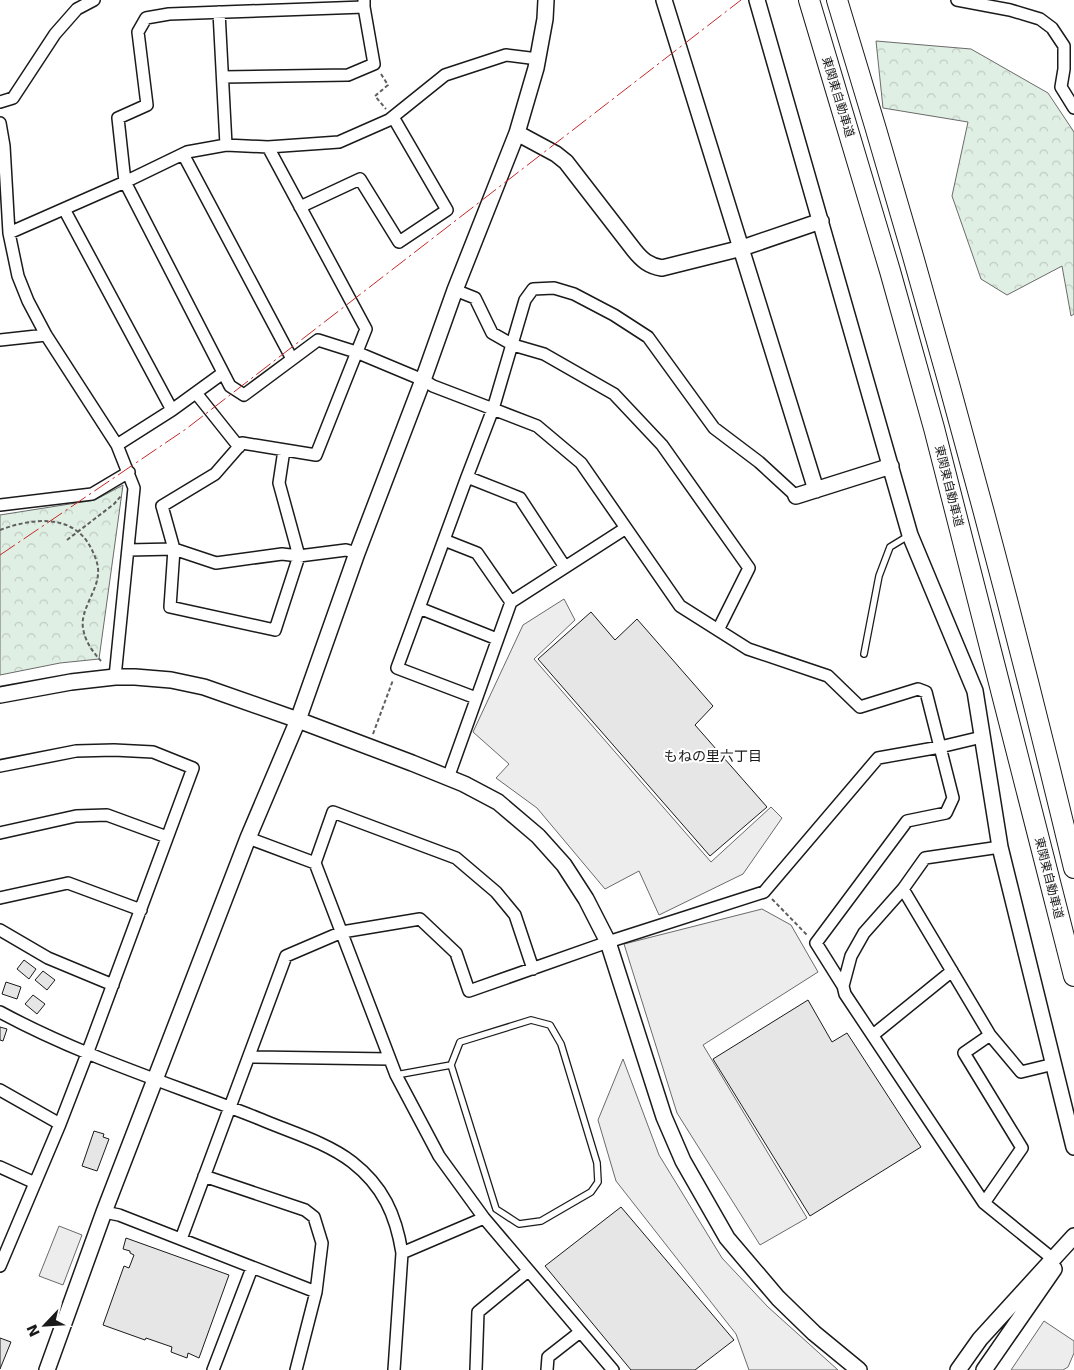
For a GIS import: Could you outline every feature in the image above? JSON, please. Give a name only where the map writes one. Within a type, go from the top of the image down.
[{"type":"highway","name":"東関東自動車道","points":[[809,0],[890,271],[934,428],[1074,976]]},
{"type":"highway","points":[[837,0],[908,235],[987,519],[1074,868]]},
{"type":"street","points":[[0,102],[13,98],[55,34],[77,9],[94,0]]},
{"type":"street","points":[[47,1370],[104,1212],[248,838],[298,720],[357,553],[424,380],[455,290],[517,133],[538,58],[546,0]]},
{"type":"street","points":[[664,0],[816,490]]},
{"type":"street","points":[[757,0],[910,535],[975,692],[1000,847],[1074,1147]]},
{"type":"street","points":[[958,0],[1010,10],[1040,19],[1052,28],[1064,46],[1064,69],[1061,87],[1074,108]]},
{"type":"street","points":[[223,77],[348,75],[374,64],[364,3],[169,14],[146,18],[138,32],[147,105],[118,118],[125,182],[230,386],[244,395],[318,340],[356,352],[424,380],[433,386],[537,426],[581,463],[680,606],[748,649],[828,676],[860,708],[918,689],[926,692],[952,798],[946,813],[908,820],[816,943],[843,986],[845,994],[984,1203],[1053,1259]]},
{"type":"street","points":[[219,12],[226,145]]},
{"type":"street","points":[[9,233],[125,182],[183,154],[226,145],[268,147],[339,142],[393,117],[445,75],[506,56],[538,58]]},
{"type":"street","points":[[300,207],[360,179],[399,242],[447,210],[393,117]]},
{"type":"street","points":[[0,123],[4,146],[3,180],[9,233],[18,276],[28,302],[46,335],[117,445],[134,488],[115,677]]},
{"type":"street","points":[[517,133],[556,154],[566,162],[634,250],[644,261],[653,266],[662,268],[742,248],[821,221]]},
{"type":"street","points":[[268,147],[366,329],[316,455],[242,443],[215,474],[162,506],[174,549],[170,607],[275,630],[299,556],[278,483],[284,450]]},
{"type":"street","points":[[183,154],[292,359]]},
{"type":"street","points":[[64,209],[172,410]]},
{"type":"street","points":[[476,698],[397,668],[493,410],[525,300],[533,289],[554,288],[574,294],[614,315],[648,337],[714,428],[759,462],[796,496],[891,466]]},
{"type":"street","points":[[455,290],[474,298],[492,333],[513,345],[544,354],[614,394],[662,445],[749,568],[718,630]]},
{"type":"street","points":[[0,340],[46,335]]},
{"type":"street","points":[[117,445],[172,410],[223,373]]},
{"type":"street","points":[[196,393],[239,447]]},
{"type":"street","points":[[0,505],[92,494],[129,472]]},
{"type":"street","points":[[467,477],[520,498],[565,567]]},
{"type":"street","points":[[448,778],[511,602],[626,528]]},
{"type":"street","points":[[444,540],[477,553],[511,602]]},
{"type":"street","points":[[128,550],[174,549],[216,563],[282,554],[299,556],[346,550],[357,553]]},
{"type":"street","points":[[419,608],[497,639]]},
{"type":"street","points":[[0,695],[71,682],[115,677],[135,676],[172,680],[204,687],[369,746],[464,784],[498,802],[538,836],[564,865],[586,899],[608,942],[664,1117],[683,1161],[727,1238],[778,1298],[814,1333],[859,1370]]},
{"type":"street","points":[[181,1239],[286,956],[342,932],[420,919],[456,953],[470,991],[608,942],[764,892],[878,758],[982,737]]},
{"type":"street","points":[[0,766],[76,751],[114,750],[153,752],[193,768],[88,1054],[35,1183],[4,1245],[0,1266]]},
{"type":"street","points":[[532,968],[515,916],[496,892],[456,858],[334,812],[315,863],[396,1074],[439,1156],[484,1218],[613,1370]]},
{"type":"street","points":[[0,833],[76,816],[107,815],[167,837]]},
{"type":"street","points":[[248,838],[315,863]]},
{"type":"street","points":[[843,986],[851,956],[864,933],[903,889],[926,858],[1000,847]]},
{"type":"street","points":[[0,898],[68,883],[141,910]]},
{"type":"street","points":[[903,889],[990,1035],[1021,1072],[1054,1064]]},
{"type":"street","points":[[0,930],[48,958],[113,984]]},
{"type":"street","points":[[873,1035],[952,970]]},
{"type":"street","points":[[0,1012],[31,1029],[88,1054],[155,1081],[230,1107],[318,1143],[352,1162],[370,1178],[384,1197],[393,1214],[402,1253],[394,1370]]},
{"type":"street","points":[[984,1203],[1022,1148],[964,1054],[990,1035]]},
{"type":"street","points":[[249,1057],[390,1059]]},
{"type":"street","points":[[0,1090],[60,1124]]},
{"type":"street","points":[[0,1167],[35,1183]]},
{"type":"street","points":[[204,1176],[305,1210],[314,1217],[322,1243],[316,1292],[296,1370]]},
{"type":"street","points":[[104,1212],[119,1215],[316,1292]]},
{"type":"street","points":[[402,1253],[484,1218]]},
{"type":"street","points":[[958,1370],[980,1339],[1074,1236]]},
{"type":"street","points":[[984,1370],[1074,1241]]},
{"type":"street","points":[[213,1370],[252,1268]]},
{"type":"street","points":[[476,1370],[478,1312],[528,1271]]},
{"type":"street","points":[[547,1370],[548,1357],[580,1332]]},
{"type":"lane","points":[[864,654],[879,576],[890,547],[910,535]]},
{"type":"lane","points":[[531,1020],[550,1025],[561,1044],[597,1162],[598,1182],[591,1192],[541,1221],[519,1224],[496,1209],[450,1065],[460,1042],[531,1020]]},
{"type":"lane","points":[[396,1074],[450,1065]]},
{"type":"path","points":[[374,64],[388,85],[375,96],[393,117]]},
{"type":"path","points":[[67,540],[114,504],[126,491]]},
{"type":"path","points":[[0,530],[30,522],[60,522],[73,527],[86,540],[96,558],[98,574],[92,598],[84,613],[82,627],[89,648],[101,661]]},
{"type":"path","points":[[369,746],[397,668]]},
{"type":"path","points":[[764,892],[816,943]]},
{"type":"green space","points":[[876,41],[971,49],[1048,93],[1074,132],[1074,314],[1071,316],[1062,266],[1007,295],[981,279],[952,196],[968,122],[883,108]]},
{"type":"green space","points":[[123,485],[99,659],[60,663],[0,675],[0,515],[95,500]]},
{"type":"shaded area","points":[[564,599],[575,620],[534,659],[711,862],[771,807],[782,818],[743,874],[659,915],[639,871],[605,889],[537,808],[496,778],[509,764],[473,732],[523,625]]},
{"type":"shaded area","points":[[762,909],[791,925],[818,972],[703,1045],[807,1218],[760,1245],[677,1113],[624,944]]},
{"type":"shaded area","points":[[623,1059],[659,1155],[722,1258],[768,1307],[838,1370],[749,1370],[736,1334],[616,1181],[598,1120]]},
{"type":"shaded area","points":[[59,1226],[82,1235],[63,1285],[39,1276]]},
{"type":"shaded area","points":[[1044,1321],[1074,1341],[1074,1353],[1068,1367],[1063,1370],[1011,1370]]},
{"type":"building","points":[[591,612],[615,640],[637,619],[713,706],[695,725],[767,807],[710,856],[538,659]]},
{"type":"building","points":[[24,960],[36,969],[29,979],[17,969]]},
{"type":"building","points":[[43,971],[55,980],[47,990],[35,980]]},
{"type":"building","points":[[6,982],[21,987],[17,999],[2,994]]},
{"type":"building","points":[[33,995],[45,1004],[37,1014],[25,1004]]},
{"type":"building","points":[[808,1000],[832,1042],[847,1033],[921,1147],[810,1216],[713,1059]]},
{"type":"building","points":[[0,1027],[7,1029],[3,1041],[0,1040]]},
{"type":"building","points":[[94,1131],[104,1134],[103,1137],[109,1139],[97,1171],[82,1166]]},
{"type":"building","points":[[621,1207],[734,1340],[695,1370],[631,1370],[545,1266]]},
{"type":"building","points":[[126,1238],[229,1275],[199,1358],[188,1353],[187,1358],[171,1352],[172,1347],[146,1338],[145,1340],[103,1325],[124,1266],[129,1268],[134,1255],[130,1251],[123,1249]]},
{"type":"building","points":[[0,1338],[11,1342],[0,1369]]},
{"type":"power","points":[[0,555],[186,429],[741,0]]},
{"type":"district","name":"もねの里六丁目","points":[[713,756]]}]
